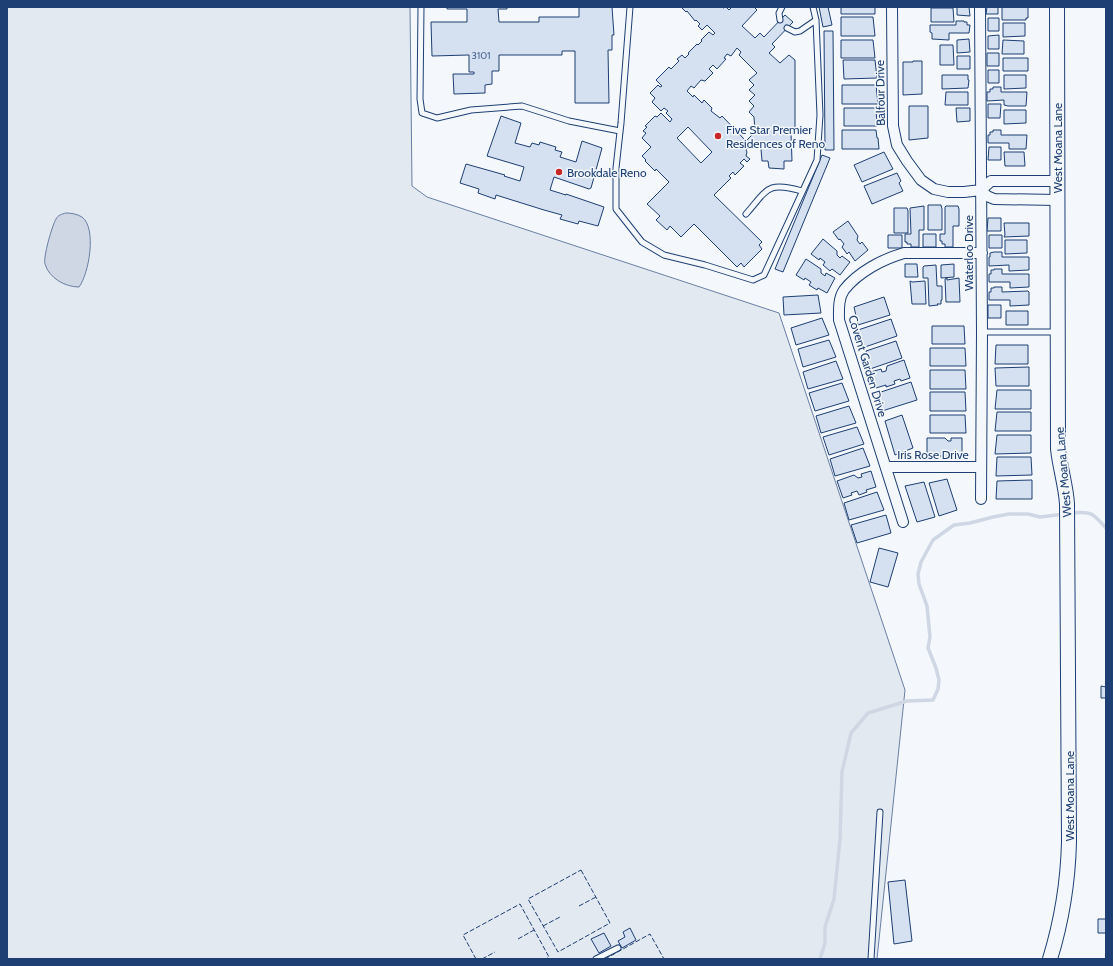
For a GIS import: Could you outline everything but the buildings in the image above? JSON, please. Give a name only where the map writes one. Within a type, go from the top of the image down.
[{"type":"street","name":"Balfour Drive","points":[[892,7],[893,126],[898,145],[906,161],[921,180],[934,189],[948,192],[981,190],[991,181],[1057,181]]},
{"type":"street","name":"Waterloo Drive","points":[[980,7],[982,253],[981,499]]},
{"type":"street","name":"West Moana Lane","points":[[1050,959],[1063,908],[1069,842],[1067,495],[1058,449],[1057,7]]},
{"type":"street","points":[[981,190],[987,196],[994,199],[1057,200]]},
{"type":"street","name":"Covent Garden Drive","points":[[903,522],[839,320],[838,306],[844,291],[860,275],[892,257],[904,253],[982,253]]},
{"type":"street","name":"Iris Rose Drive","points":[[886,467],[981,467]]},
{"type":"lane","points":[[421,7],[420,99],[422,113],[437,118],[471,110],[522,106],[569,121],[620,131]]},
{"type":"lane","points":[[630,7],[616,168],[616,209],[642,242],[664,255],[705,264],[753,280],[764,275],[817,160],[820,115],[816,20],[813,7]]},
{"type":"lane","points":[[780,20],[779,14],[782,7]]},
{"type":"lane","points":[[787,28],[795,32],[800,31],[816,20]]},
{"type":"lane","points":[[746,214],[768,189],[776,186],[786,186],[802,191]]},
{"type":"lane","points":[[982,332],[1058,332]]},
{"type":"lane","points":[[871,959],[880,812]]},
{"type":"lane","points":[[596,959],[618,948]]},
{"type":"shaded area","points":[[7,7],[410,7],[412,186],[427,197],[779,313],[905,690],[877,959],[7,959]]},
{"type":"shaded area","points":[[66,213],[82,217],[87,223],[89,231],[90,251],[86,272],[79,287],[74,287],[58,281],[50,274],[45,264],[50,234],[54,223],[58,217]]},
{"type":"waterway","points":[[1071,513],[1083,512],[1091,514],[1106,528]]},
{"type":"waterway","points":[[820,959],[825,943],[825,927],[834,899],[840,839],[842,772],[851,733],[868,713],[907,701],[933,700],[938,689],[939,680],[928,648],[930,637],[927,606],[919,584],[918,574],[921,562],[933,540],[954,525],[970,523],[993,517],[1009,514],[1028,514],[1040,517],[1065,514]]},
{"type":"fence","points":[[581,870],[610,923],[558,952],[528,899],[581,870]]},
{"type":"fence","points":[[579,906],[596,897]]},
{"type":"fence","points":[[476,959],[463,935],[520,904],[549,957],[546,959]]},
{"type":"fence","points":[[543,926],[560,917]]},
{"type":"fence","points":[[518,939],[534,930]]},
{"type":"fence","points":[[605,959],[650,934],[664,959]]},
{"type":"fence","points":[[482,959],[495,952]]},
{"type":"place","name":"Five Star Premier Residences of Reno","points":[[718,136]]},
{"type":"place","name":"Brookdale Reno","points":[[559,172]]}]
